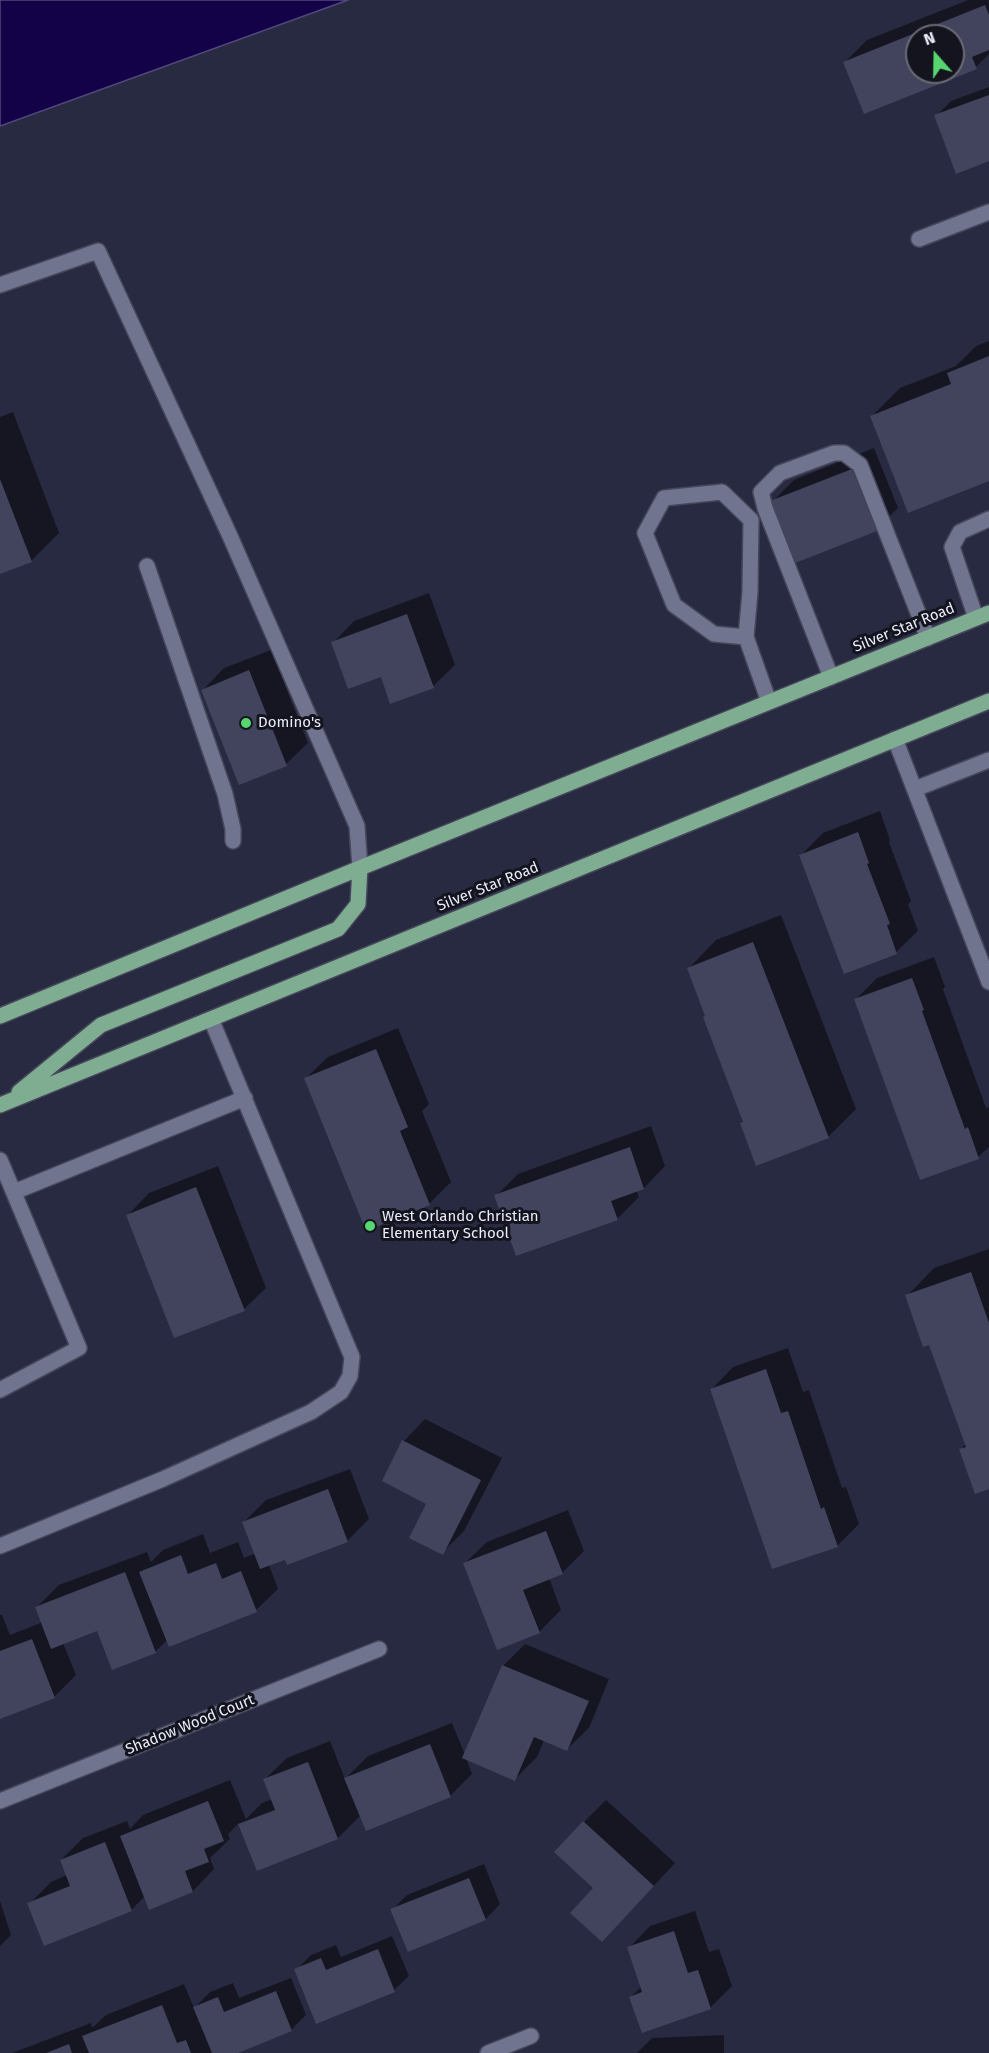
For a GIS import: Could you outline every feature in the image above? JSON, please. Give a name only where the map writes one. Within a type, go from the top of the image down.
[{"type":"main road","name":"Silver Star Road","points":[[0,1016],[360,867],[982,616]]},
{"type":"main road","name":"Silver Star Road","points":[[3,1104],[989,700]]},
{"type":"main road","points":[[3,1104],[102,1025],[338,929],[358,904],[360,867]]},
{"type":"street","points":[[919,239],[989,212]]},
{"type":"street","points":[[0,285],[98,251],[230,536],[357,826],[360,867]]},
{"type":"street","points":[[831,677],[765,508],[761,492],[780,473],[834,453],[844,453],[860,465],[928,638]]},
{"type":"street","points":[[746,637],[714,634],[674,605],[645,533],[664,498],[722,492],[751,520],[750,592],[746,637],[769,702]]},
{"type":"street","points":[[982,616],[952,547],[960,532],[989,519]]},
{"type":"street","points":[[147,567],[225,794],[233,829],[233,841]]},
{"type":"street","points":[[895,739],[989,982]]},
{"type":"street","points":[[915,789],[989,760]]},
{"type":"street","points":[[0,1546],[163,1479],[311,1412],[341,1392],[350,1376],[352,1357],[211,1019]]},
{"type":"street","points":[[14,1192],[244,1098]]},
{"type":"street","points":[[0,1160],[79,1348],[0,1390]]},
{"type":"street","name":"Shadow Wood Court","points":[[0,1801],[379,1649]]},
{"type":"street","points":[[488,2053],[531,2036]]},
{"type":"shaded area","points":[[0,0],[348,0],[0,126]]},
{"type":"building","points":[[985,5],[989,15],[989,50],[972,57],[977,69],[965,74],[965,24],[938,24]]},
{"type":"building","points":[[905,37],[905,84],[939,84],[864,114],[843,62]]},
{"type":"building","points":[[989,95],[989,161],[956,174],[934,115]]},
{"type":"building","points":[[989,356],[989,481],[908,513],[870,416],[951,384],[947,373]]},
{"type":"building","points":[[852,469],[877,531],[795,563],[770,501]]},
{"type":"building","points":[[0,479],[32,562],[0,574]]},
{"type":"building","points":[[407,614],[434,688],[390,704],[381,677],[348,689],[331,642]]},
{"type":"building","points":[[249,670],[287,766],[239,785],[201,690]]},
{"type":"building","points":[[858,832],[869,863],[867,864],[890,924],[887,925],[897,954],[844,974],[799,855]]},
{"type":"building","points":[[753,942],[829,1138],[756,1166],[740,1123],[743,1122],[687,968]]},
{"type":"building","points":[[912,978],[965,1129],[968,1127],[979,1159],[920,1180],[854,999]]},
{"type":"building","points":[[376,1049],[408,1127],[400,1131],[430,1205],[366,1231],[304,1078]]},
{"type":"building","points":[[630,1147],[644,1189],[611,1201],[618,1220],[516,1256],[494,1195]]},
{"type":"building","points":[[196,1187],[245,1311],[174,1338],[126,1215]]},
{"type":"building","points":[[971,1272],[989,1323],[989,1489],[975,1494],[959,1449],[966,1447],[929,1345],[923,1347],[905,1295]]},
{"type":"building","points":[[766,1369],[781,1413],[788,1411],[821,1509],[824,1507],[838,1547],[772,1569],[710,1389]]},
{"type":"building","points":[[402,1440],[481,1480],[443,1555],[409,1538],[426,1504],[382,1481]]},
{"type":"building","points":[[328,1489],[348,1542],[287,1565],[285,1560],[260,1569],[242,1522]]},
{"type":"building","points":[[546,1531],[563,1574],[523,1590],[540,1633],[497,1650],[463,1563]]},
{"type":"building","points":[[181,1555],[188,1574],[216,1563],[222,1579],[241,1571],[257,1612],[169,1647],[139,1572]]},
{"type":"building","points":[[125,1572],[156,1653],[112,1670],[97,1631],[51,1649],[35,1607]]},
{"type":"building","points":[[32,1639],[55,1698],[0,1719],[0,1651]]},
{"type":"building","points":[[502,1665],[589,1701],[567,1751],[534,1737],[515,1781],[462,1758]]},
{"type":"building","points":[[430,1744],[451,1797],[366,1831],[344,1778]]},
{"type":"building","points":[[308,1762],[338,1839],[257,1871],[238,1824],[275,1810],[263,1779]]},
{"type":"building","points":[[208,1801],[224,1841],[204,1849],[209,1862],[185,1871],[193,1892],[149,1910],[120,1836]]},
{"type":"building","points":[[583,1821],[654,1886],[602,1942],[570,1913],[593,1888],[554,1852]]},
{"type":"building","points":[[105,1842],[132,1911],[44,1946],[27,1903],[70,1886],[60,1860]]},
{"type":"building","points":[[469,1878],[486,1920],[408,1952],[390,1909]]},
{"type":"building","points":[[674,1931],[688,1973],[698,1970],[711,2009],[642,2033],[629,1997],[642,1992],[627,1947]]},
{"type":"building","points":[[378,1949],[395,1992],[316,2024],[294,1969],[321,1958],[326,1970]]},
{"type":"building","points":[[276,1991],[292,2031],[238,2053],[212,2053],[193,2007],[218,1997],[224,2012]]},
{"type":"building","points":[[162,2005],[177,2043],[186,2040],[191,2053],[89,2053],[82,2036]]},
{"type":"building","points":[[69,2044],[72,2053],[46,2053]]},
{"type":"place","name":"Domino's","points":[[246,723]]},
{"type":"place","name":"West Orlando Christian Elementary School","points":[[370,1226]]}]
